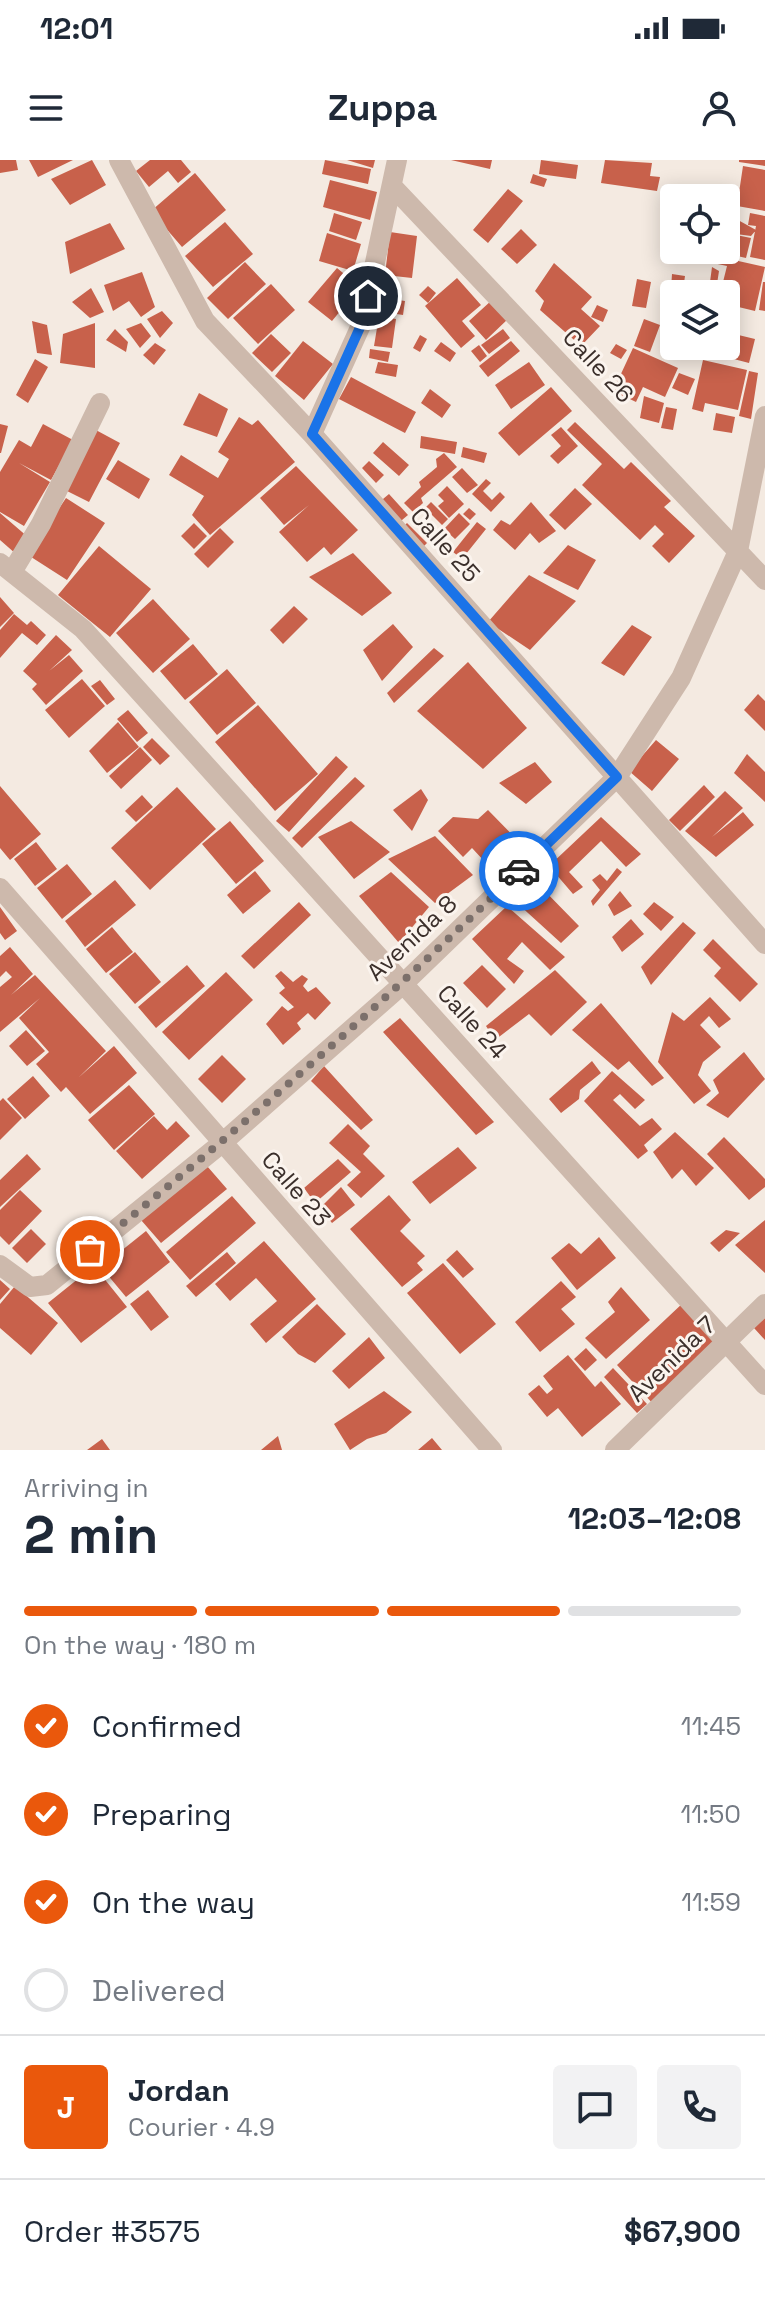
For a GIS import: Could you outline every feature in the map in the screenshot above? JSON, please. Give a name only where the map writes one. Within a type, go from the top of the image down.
[{"type":"street","name":"Calle 25","points":[[119,160],[205,321],[312,434],[765,944]]},
{"type":"street","points":[[312,434],[362,323],[397,160]]},
{"type":"street","name":"Calle 26","points":[[393,187],[765,580]]},
{"type":"street","points":[[6,567],[41,524],[100,403]]},
{"type":"street","name":"Avenida 8","points":[[0,1265],[30,1287],[47,1285],[222,1143],[403,984],[617,777],[681,678],[738,551],[765,416]]},
{"type":"street","name":"Calle 24","points":[[6,567],[83,629],[765,1385]]},
{"type":"street","name":"Calle 23","points":[[0,888],[492,1450]]},
{"type":"street","name":"Avenida 7","points":[[615,1450],[765,1304]]},
{"type":"building","points":[[0,160],[16,160],[18,170],[0,173]]},
{"type":"building","points":[[29,160],[73,160],[38,177]]},
{"type":"building","points":[[92,160],[106,185],[70,205],[51,179]]},
{"type":"building","points":[[150,160],[181,160],[191,172],[178,183],[168,171],[149,187],[136,171]]},
{"type":"building","points":[[325,160],[371,169],[368,184],[322,174]]},
{"type":"building","points":[[347,160],[375,160],[373,168]]},
{"type":"building","points":[[451,160],[492,160],[490,169]]},
{"type":"building","points":[[541,160],[578,165],[576,179],[539,174]]},
{"type":"building","points":[[605,160],[652,163],[650,176],[660,177],[657,191],[601,183]]},
{"type":"building","points":[[765,160],[765,166],[739,162]]},
{"type":"building","points":[[743,166],[765,170],[765,211],[740,207]]},
{"type":"building","points":[[195,173],[226,210],[182,247],[151,211]]},
{"type":"building","points":[[533,174],[547,179],[544,187],[530,183]]},
{"type":"building","points":[[330,180],[377,192],[370,220],[323,207]]},
{"type":"building","points":[[508,189],[523,201],[488,243],[473,230]]},
{"type":"building","points":[[334,213],[362,222],[356,240],[329,231]]},
{"type":"building","points":[[750,213],[765,216],[765,260],[750,257],[756,226],[748,225]]},
{"type":"building","points":[[740,221],[756,230],[751,236],[740,235]]},
{"type":"building","points":[[225,222],[253,254],[213,287],[185,256]]},
{"type":"building","points":[[110,223],[125,249],[70,274],[65,242]]},
{"type":"building","points":[[521,229],[537,245],[517,264],[501,249]]},
{"type":"building","points":[[390,232],[417,236],[412,278],[385,275]]},
{"type":"building","points":[[327,233],[361,244],[353,271],[319,261]]},
{"type":"building","points":[[740,236],[751,238],[746,258],[740,257]]},
{"type":"building","points":[[740,261],[765,267],[755,311],[740,307],[740,280],[724,280],[727,266],[718,264],[740,264]]},
{"type":"building","points":[[245,262],[266,284],[228,319],[207,298]]},
{"type":"building","points":[[554,263],[592,297],[581,309],[600,326],[581,346],[540,310],[544,301],[535,291]]},
{"type":"building","points":[[712,267],[719,271],[718,280],[710,280]]},
{"type":"building","points":[[337,268],[360,287],[332,321],[308,302]]},
{"type":"building","points":[[142,272],[155,307],[141,317],[129,301],[113,311],[104,285]]},
{"type":"building","points":[[672,274],[685,276],[684,280],[672,280]]},
{"type":"building","points":[[457,278],[481,305],[462,321],[475,336],[461,348],[425,306]]},
{"type":"building","points":[[637,279],[651,282],[646,308],[632,306]]},
{"type":"building","points":[[765,282],[765,311],[759,310]]},
{"type":"building","points":[[271,284],[295,310],[258,344],[233,318]]},
{"type":"building","points":[[428,286],[436,293],[428,303],[419,295]]},
{"type":"building","points":[[91,288],[104,312],[90,318],[72,302]]},
{"type":"building","points":[[379,297],[405,301],[403,315],[377,311]]},
{"type":"building","points":[[492,300],[509,318],[486,340],[469,321]]},
{"type":"building","points":[[597,305],[608,310],[603,322],[591,317]]},
{"type":"building","points":[[162,311],[173,323],[160,338],[147,319]]},
{"type":"building","points":[[379,316],[396,319],[392,348],[374,346]]},
{"type":"building","points":[[644,319],[660,325],[650,352],[634,346]]},
{"type":"building","points":[[32,321],[47,325],[52,355],[37,353]]},
{"type":"building","points":[[95,323],[95,368],[60,363],[63,334]]},
{"type":"building","points":[[141,323],[151,336],[140,348],[126,329]]},
{"type":"building","points":[[115,329],[128,342],[126,352],[106,340]]},
{"type":"building","points":[[503,329],[510,338],[489,354],[481,345]]},
{"type":"building","points":[[271,334],[291,353],[272,372],[252,353]]},
{"type":"building","points":[[420,335],[427,339],[420,352],[413,348]]},
{"type":"building","points":[[740,335],[755,339],[749,363],[738,360],[740,360]]},
{"type":"building","points":[[303,341],[333,364],[304,400],[275,376]]},
{"type":"building","points":[[511,341],[520,351],[488,377],[479,366]]},
{"type":"building","points":[[441,342],[456,353],[450,362],[434,351]]},
{"type":"building","points":[[155,343],[166,350],[154,365],[143,355]]},
{"type":"building","points":[[616,344],[627,350],[621,359],[610,353]]},
{"type":"building","points":[[479,345],[487,356],[480,362],[471,351]]},
{"type":"building","points":[[633,348],[678,368],[665,397],[643,387],[636,402],[613,391]]},
{"type":"building","points":[[370,349],[390,352],[388,362],[369,358]]},
{"type":"building","points":[[35,359],[48,367],[28,403],[16,395]]},
{"type":"building","points":[[703,360],[747,370],[738,410],[705,403],[703,412],[692,409]]},
{"type":"building","points":[[378,362],[398,365],[396,377],[375,373]]},
{"type":"building","points":[[529,362],[545,385],[511,409],[495,385]]},
{"type":"building","points":[[749,371],[758,373],[751,419],[739,416]]},
{"type":"building","points":[[679,373],[695,379],[688,395],[672,388]]},
{"type":"building","points":[[351,377],[416,412],[405,433],[339,399]]},
{"type":"building","points":[[551,387],[572,411],[519,456],[498,433]]},
{"type":"building","points":[[430,389],[451,405],[442,418],[421,403]]},
{"type":"building","points":[[199,393],[228,409],[217,437],[183,425]]},
{"type":"building","points":[[644,396],[664,403],[659,423],[640,418]]},
{"type":"building","points":[[666,407],[677,409],[673,430],[661,428]]},
{"type":"building","points":[[716,413],[735,417],[732,433],[713,430]]},
{"type":"building","points":[[239,417],[252,425],[258,420],[295,462],[210,535],[192,515],[204,496],[169,475],[181,455],[218,478],[229,459],[218,452]]},
{"type":"building","points":[[575,422],[624,469],[631,462],[671,501],[664,507],[695,536],[669,563],[652,546],[664,534],[655,525],[640,540],[582,485],[602,464],[567,430]]},
{"type":"building","points":[[0,424],[8,426],[1,453],[0,453]]},
{"type":"building","points":[[43,424],[73,440],[51,480],[19,463],[50,482],[24,526],[0,512],[0,472],[19,440],[31,447]]},
{"type":"building","points":[[561,427],[578,446],[558,464],[550,456],[561,446],[551,435]]},
{"type":"building","points":[[94,429],[120,443],[89,502],[63,489]]},
{"type":"building","points":[[421,436],[457,442],[455,454],[420,448]]},
{"type":"building","points":[[383,442],[409,465],[399,476],[373,453]]},
{"type":"building","points":[[463,447],[487,453],[484,463],[461,457]]},
{"type":"building","points":[[444,453],[457,467],[421,498],[423,503],[413,512],[404,503],[421,487],[419,482],[437,467],[436,459]]},
{"type":"building","points":[[118,460],[150,479],[139,499],[106,479]]},
{"type":"building","points":[[369,461],[384,475],[376,483],[362,468]]},
{"type":"building","points":[[296,466],[358,530],[331,555],[324,547],[307,562],[279,532],[309,505],[284,525],[260,498]]},
{"type":"building","points":[[462,468],[478,485],[467,493],[452,477]]},
{"type":"building","points":[[486,479],[491,483],[483,491],[492,500],[500,492],[505,497],[491,512],[472,494]]},
{"type":"building","points":[[447,486],[464,504],[449,518],[438,506],[444,501],[438,495]]},
{"type":"building","points":[[575,488],[592,504],[565,530],[549,515]]},
{"type":"building","points":[[389,494],[408,515],[396,525],[377,504]]},
{"type":"building","points":[[66,498],[105,523],[67,580],[28,555]]},
{"type":"building","points":[[431,502],[448,519],[442,525],[425,508]]},
{"type":"building","points":[[531,502],[556,531],[539,543],[530,533],[515,550],[493,530],[501,520],[510,525]]},
{"type":"building","points":[[469,508],[476,514],[470,520],[463,514]]},
{"type":"building","points":[[0,513],[29,538],[16,554],[0,540]]},
{"type":"building","points":[[459,513],[470,524],[455,539],[444,529]]},
{"type":"building","points":[[477,522],[486,529],[462,559],[453,552]]},
{"type":"building","points":[[194,523],[207,536],[194,549],[181,536]]},
{"type":"building","points":[[407,523],[427,543],[420,550],[400,530]]},
{"type":"building","points":[[220,528],[234,542],[208,568],[194,554]]},
{"type":"building","points":[[568,545],[596,560],[578,590],[543,573]]},
{"type":"building","points":[[99,546],[151,589],[110,637],[58,595]]},
{"type":"building","points":[[353,553],[392,593],[362,616],[309,577]]},
{"type":"building","points":[[529,575],[576,601],[530,650],[488,622]]},
{"type":"building","points":[[0,597],[14,613],[0,627]]},
{"type":"building","points":[[153,599],[190,639],[153,673],[116,633]]},
{"type":"building","points":[[294,606],[308,619],[283,644],[270,630]]},
{"type":"building","points":[[14,614],[27,625],[31,621],[46,635],[37,645],[22,633],[0,658],[0,630]]},
{"type":"building","points":[[393,624],[413,647],[382,681],[363,650]]},
{"type":"building","points":[[632,625],[652,637],[624,676],[601,663]]},
{"type":"building","points":[[56,635],[72,650],[49,671],[69,655],[83,671],[46,705],[32,689],[37,684],[23,671]]},
{"type":"building","points":[[193,644],[218,674],[185,700],[160,671]]},
{"type":"building","points":[[434,648],[444,656],[394,703],[387,693]]},
{"type":"building","points":[[468,662],[527,728],[483,769],[417,711]]},
{"type":"building","points":[[227,669],[256,703],[217,735],[189,702]]},
{"type":"building","points":[[82,679],[105,706],[69,738],[45,710]]},
{"type":"building","points":[[100,680],[115,699],[107,705],[91,686]]},
{"type":"building","points":[[758,694],[765,701],[765,731],[744,710]]},
{"type":"building","points":[[258,705],[318,774],[275,811],[215,742]]},
{"type":"building","points":[[128,710],[148,733],[137,742],[117,719]]},
{"type":"building","points":[[118,722],[139,747],[107,773],[89,751]]},
{"type":"building","points":[[152,738],[170,756],[160,765],[143,747]]},
{"type":"building","points":[[656,740],[679,759],[652,791],[629,771]]},
{"type":"building","points":[[140,747],[152,760],[121,789],[109,776]]},
{"type":"building","points":[[747,754],[765,772],[765,802],[734,773]]},
{"type":"building","points":[[336,756],[348,767],[289,832],[276,821]]},
{"type":"building","points":[[535,762],[552,782],[526,804],[499,783]]},
{"type":"building","points":[[355,777],[365,786],[302,848],[292,838]]},
{"type":"building","points":[[704,785],[715,797],[680,831],[669,820]]},
{"type":"building","points":[[0,786],[41,834],[10,860],[0,848]]},
{"type":"building","points":[[177,787],[216,829],[150,890],[111,848]]},
{"type":"building","points":[[421,789],[428,800],[412,831],[393,810]]},
{"type":"building","points":[[725,791],[743,808],[712,837],[743,812],[754,825],[716,857],[685,831]]},
{"type":"building","points":[[142,795],[153,807],[136,822],[125,811]]},
{"type":"building","points":[[488,810],[526,849],[498,876],[472,848],[463,857],[438,831],[453,817],[478,819]]},
{"type":"building","points":[[601,817],[641,854],[626,867],[601,841],[569,872],[583,887],[573,894],[549,866]]},
{"type":"building","points":[[230,821],[264,861],[236,884],[202,844]]},
{"type":"building","points":[[351,821],[390,852],[354,879],[318,837]]},
{"type":"building","points":[[435,836],[473,875],[435,903],[388,859]]},
{"type":"building","points":[[36,842],[57,869],[35,886],[14,859]]},
{"type":"building","points":[[67,864],[92,894],[62,919],[37,888]]},
{"type":"building","points":[[617,868],[622,872],[593,906],[591,901],[600,890],[592,880],[600,874],[607,881]]},
{"type":"building","points":[[255,871],[271,891],[243,914],[227,895]]},
{"type":"building","points":[[391,872],[429,907],[399,943],[359,896]]},
{"type":"building","points":[[115,880],[136,905],[85,947],[65,921]]},
{"type":"building","points":[[537,883],[579,926],[561,943],[517,903]]},
{"type":"building","points":[[620,891],[632,906],[614,916],[608,905]]},
{"type":"building","points":[[299,902],[311,915],[254,969],[241,956]]},
{"type":"building","points":[[654,902],[674,917],[661,931],[643,914]]},
{"type":"building","points":[[507,906],[565,957],[550,970],[522,942],[507,959],[524,971],[514,984],[472,939]]},
{"type":"building","points":[[0,907],[17,931],[5,940],[0,933]]},
{"type":"building","points":[[631,919],[644,934],[622,952],[612,937]]},
{"type":"building","points":[[683,922],[696,933],[651,985],[641,967]]},
{"type":"building","points":[[112,927],[133,952],[106,973],[86,949]]},
{"type":"building","points":[[713,939],[758,984],[740,1002],[714,976],[721,968],[703,950]]},
{"type":"building","points":[[10,947],[33,974],[11,995],[35,975],[106,1051],[78,1078],[114,1046],[137,1073],[90,1114],[66,1087],[61,1092],[36,1064],[49,1052],[19,1018],[40,998],[0,1032],[0,987],[12,977],[6,971],[0,977],[0,956]]},
{"type":"building","points":[[135,952],[161,982],[135,1004],[109,974]]},
{"type":"building","points":[[187,965],[205,986],[156,1028],[138,1007]]},
{"type":"building","points":[[482,965],[506,989],[487,1008],[463,983]]},
{"type":"building","points":[[555,970],[587,1002],[551,1036],[529,1014],[495,1040],[486,1026]]},
{"type":"building","points":[[281,971],[293,982],[302,975],[308,979],[303,986],[308,992],[316,987],[331,1003],[315,1020],[308,1013],[297,1023],[301,1029],[283,1045],[266,1024],[282,1006],[288,1011],[294,1007],[279,993],[285,988],[275,976]]},
{"type":"building","points":[[226,972],[253,1000],[189,1060],[162,1032]]},
{"type":"building","points":[[710,997],[731,1019],[719,1028],[709,1016],[700,1025],[721,1047],[703,1062],[698,1075],[711,1091],[694,1104],[658,1062],[672,1012],[684,1021]]},
{"type":"building","points":[[601,1003],[664,1078],[652,1086],[629,1061],[618,1070],[572,1030]]},
{"type":"building","points":[[400,1018],[494,1122],[476,1135],[383,1032]]},
{"type":"building","points":[[26,1030],[45,1051],[27,1066],[9,1046]]},
{"type":"building","points":[[744,1052],[765,1079],[728,1118],[706,1105],[719,1093],[713,1080]]},
{"type":"building","points":[[222,1055],[246,1079],[222,1103],[198,1079]]},
{"type":"building","points":[[592,1061],[601,1073],[580,1090],[579,1099],[561,1113],[549,1099]]},
{"type":"building","points":[[324,1066],[373,1120],[361,1130],[311,1081]]},
{"type":"building","points":[[612,1071],[645,1100],[635,1109],[620,1094],[613,1100],[640,1126],[652,1118],[662,1129],[644,1145],[648,1151],[638,1159],[584,1101]]},
{"type":"building","points":[[33,1076],[50,1096],[25,1119],[7,1099]]},
{"type":"building","points":[[129,1085],[155,1114],[114,1150],[88,1120]]},
{"type":"building","points":[[3,1098],[22,1118],[0,1140],[0,1101]]},
{"type":"building","points":[[154,1116],[167,1130],[176,1121],[190,1136],[142,1179],[116,1151]]},
{"type":"building","points":[[348,1124],[370,1146],[363,1154],[385,1176],[361,1198],[347,1185],[361,1172],[329,1143]]},
{"type":"building","points":[[675,1132],[714,1168],[696,1186],[682,1169],[672,1179],[653,1152]]},
{"type":"building","points":[[724,1137],[765,1179],[765,1187],[749,1200],[707,1154]]},
{"type":"building","points":[[458,1147],[477,1168],[430,1204],[412,1182]]},
{"type":"building","points":[[27,1154],[41,1169],[0,1207],[0,1180]]},
{"type":"building","points":[[338,1159],[351,1172],[315,1203],[304,1188]]},
{"type":"building","points":[[207,1166],[227,1189],[161,1243],[141,1220]]},
{"type":"building","points":[[341,1187],[355,1205],[332,1223],[320,1208]]},
{"type":"building","points":[[20,1190],[42,1211],[9,1245],[0,1236],[0,1210]]},
{"type":"building","points":[[389,1195],[411,1220],[400,1231],[425,1256],[417,1263],[423,1270],[402,1287],[350,1229]]},
{"type":"building","points":[[232,1196],[256,1223],[190,1280],[166,1252]]},
{"type":"building","points":[[765,1220],[765,1273],[735,1245]]},
{"type":"building","points":[[31,1229],[46,1244],[27,1263],[12,1248]]},
{"type":"building","points":[[726,1230],[740,1233],[719,1252],[710,1243]]},
{"type":"building","points":[[146,1231],[170,1262],[126,1297],[101,1267]]},
{"type":"building","points":[[599,1237],[616,1258],[577,1290],[551,1258],[569,1243],[581,1254]]},
{"type":"building","points":[[264,1241],[316,1299],[266,1343],[250,1324],[277,1301],[256,1278],[230,1301],[215,1284]]},
{"type":"building","points":[[457,1250],[474,1269],[463,1278],[446,1260]]},
{"type":"building","points":[[227,1252],[236,1263],[196,1297],[186,1286]]},
{"type":"building","points":[[443,1263],[496,1324],[460,1354],[407,1293]]},
{"type":"building","points":[[94,1266],[127,1307],[81,1343],[48,1303]]},
{"type":"building","points":[[0,1280],[10,1289],[0,1300]]},
{"type":"building","points":[[561,1281],[576,1297],[561,1309],[575,1324],[540,1352],[515,1322]]},
{"type":"building","points":[[15,1286],[58,1323],[31,1355],[0,1328],[0,1304]]},
{"type":"building","points":[[621,1287],[650,1320],[606,1359],[585,1338],[615,1312],[608,1302]]},
{"type":"building","points":[[148,1290],[169,1317],[151,1331],[130,1304]]},
{"type":"building","points":[[684,1302],[721,1345],[655,1406],[617,1365]]},
{"type":"building","points":[[317,1304],[346,1334],[315,1363],[298,1354],[282,1337]]},
{"type":"building","points":[[765,1318],[765,1340],[754,1328]]},
{"type":"building","points":[[369,1337],[385,1358],[349,1389],[332,1371]]},
{"type":"building","points":[[586,1348],[597,1360],[585,1371],[574,1359]]},
{"type":"building","points":[[568,1355],[595,1387],[601,1381],[621,1404],[582,1437],[558,1408],[547,1417],[528,1394],[539,1385],[547,1394],[553,1389],[543,1376]]},
{"type":"building","points":[[613,1368],[647,1404],[637,1413],[604,1377]]},
{"type":"building","points":[[384,1391],[412,1412],[386,1433],[367,1439],[350,1450],[334,1424]]},
{"type":"building","points":[[278,1436],[282,1450],[261,1450]]},
{"type":"building","points":[[432,1438],[442,1450],[418,1450]]},
{"type":"building","points":[[102,1439],[110,1450],[87,1450]]},
{"type":"way so far","points":[[90,1250],[222,1143],[403,984],[519,871]]},
{"type":"route","points":[[368,296],[362,323],[312,434],[617,777],[519,871]]}]
